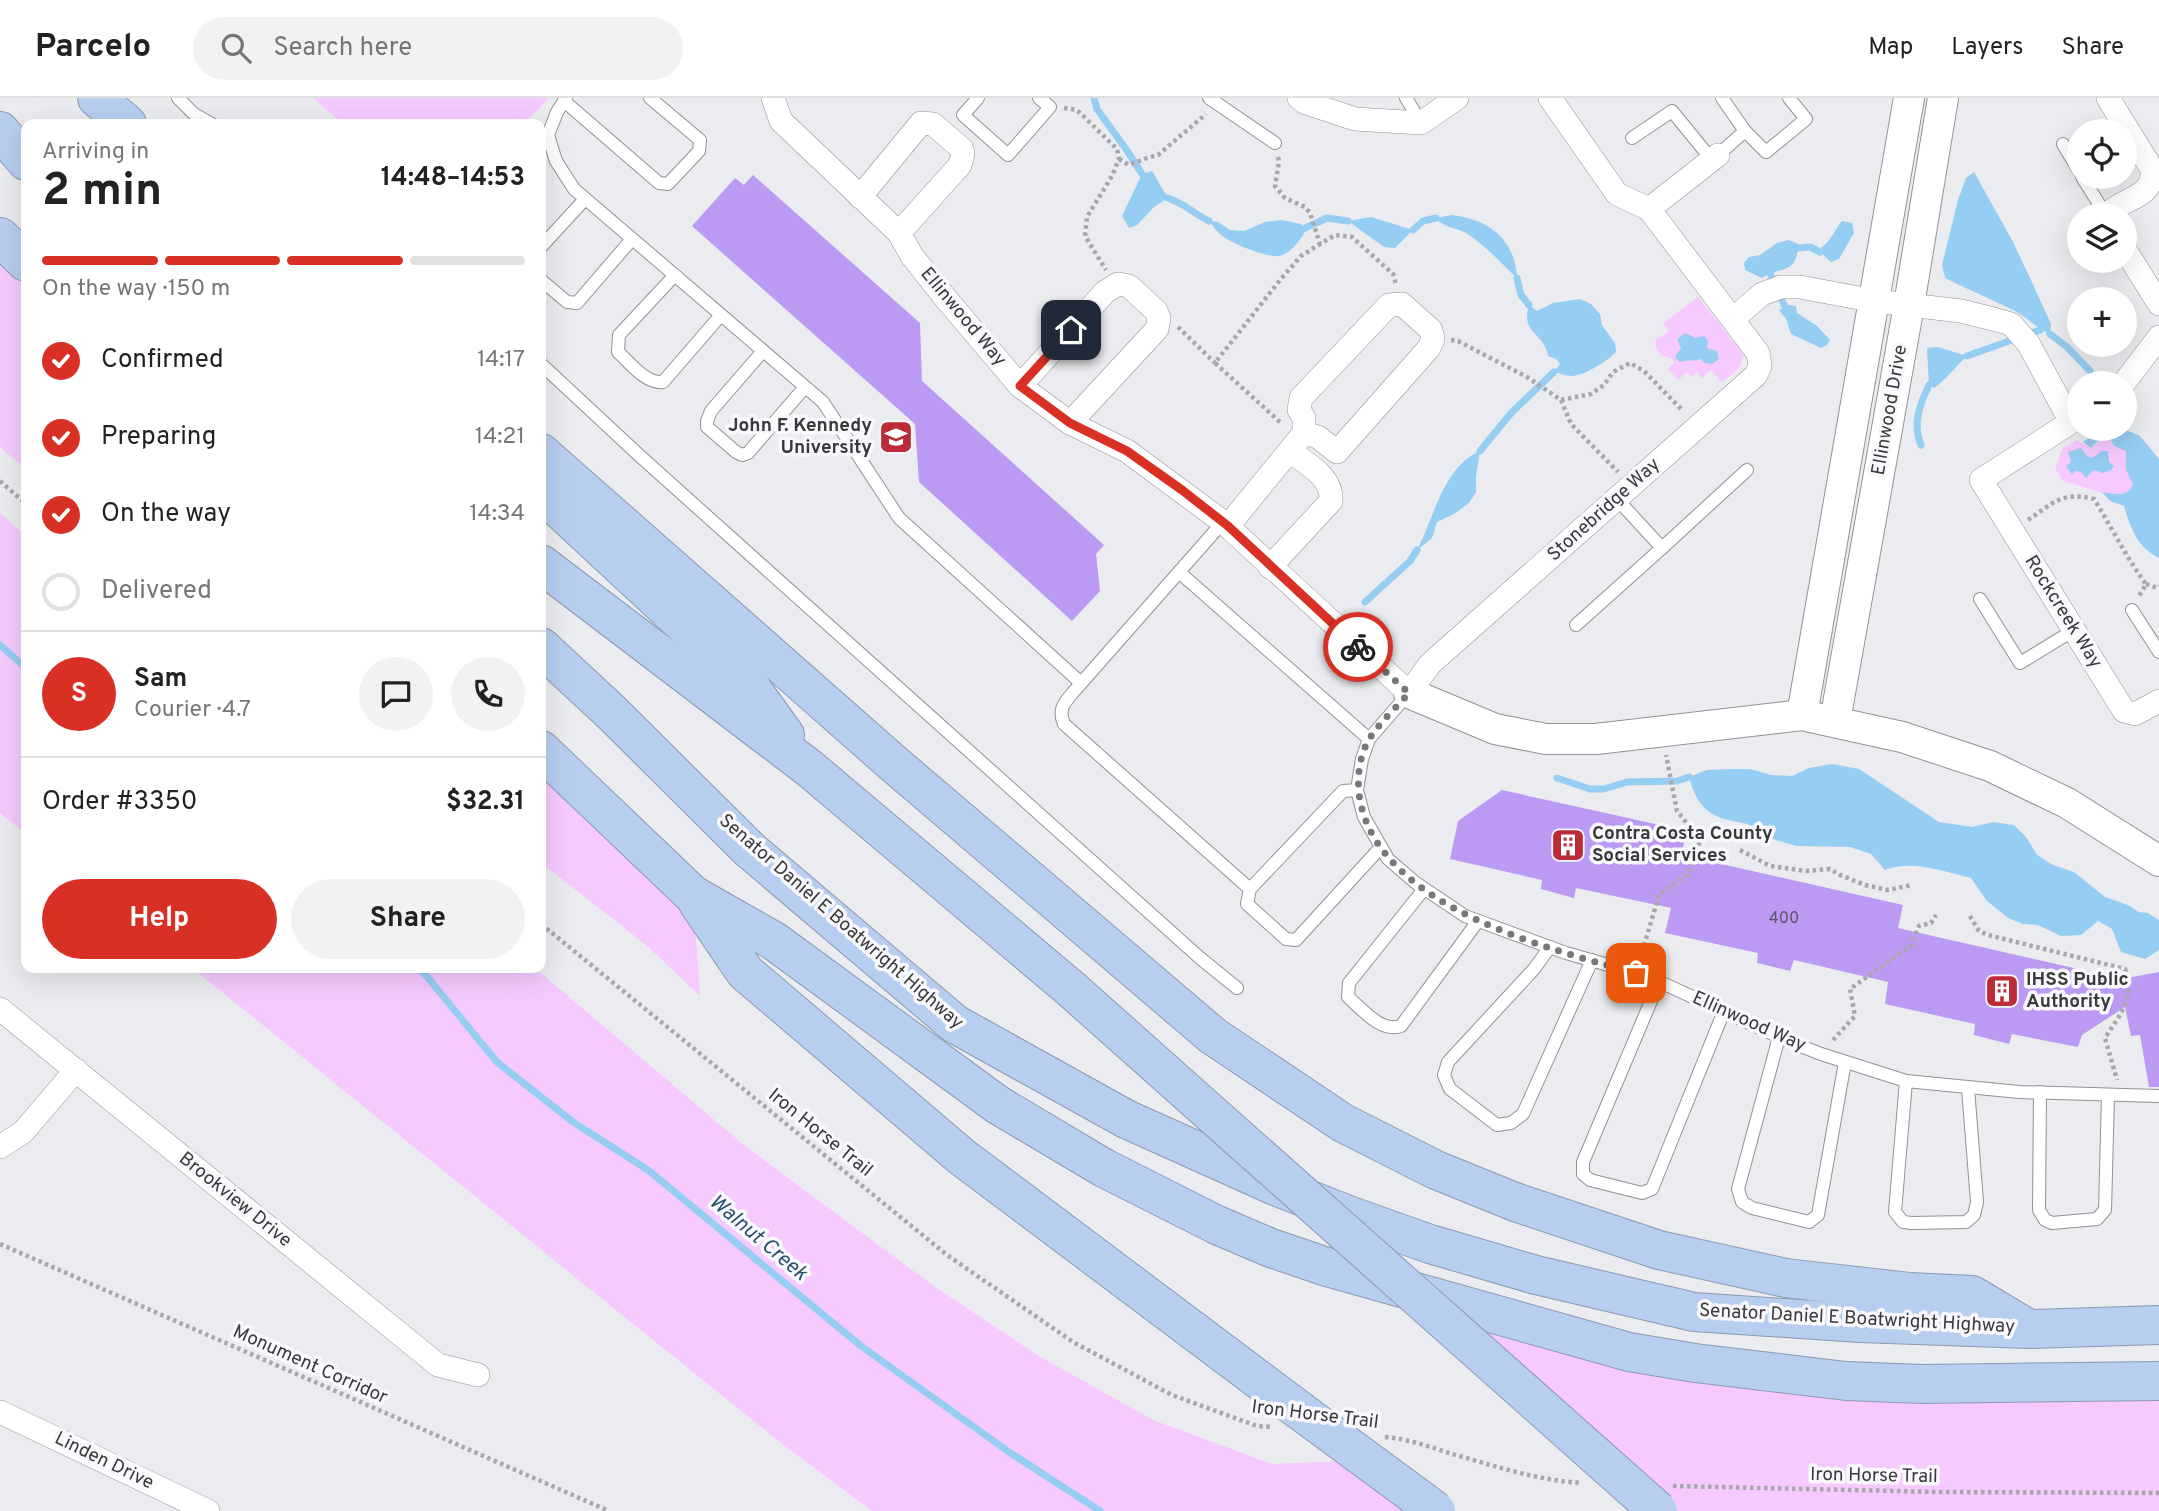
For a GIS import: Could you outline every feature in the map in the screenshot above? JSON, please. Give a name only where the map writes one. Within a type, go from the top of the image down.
[{"type":"highway","points":[[0,107],[21,123]]},
{"type":"highway","points":[[0,131],[21,155]]},
{"type":"highway","points":[[0,159],[21,173]]},
{"type":"highway","points":[[0,237],[21,257]]},
{"type":"highway","points":[[546,457],[894,764],[1213,1036],[1343,1124],[1436,1170],[1515,1202],[1659,1250],[1786,1278],[1910,1292],[1972,1295],[2029,1328]]},
{"type":"highway","points":[[546,497],[749,685],[809,768]]},
{"type":"highway","points":[[546,568],[809,768],[1070,988],[1664,1499]]},
{"type":"highway","name":"Senator Daniel E Boatwright Highway","points":[[546,652],[750,850],[955,1024],[1126,1119],[1275,1186],[1430,1244],[1536,1275],[1694,1312],[1846,1322],[2029,1328],[2159,1325]]},
{"type":"highway","points":[[546,756],[693,895],[744,972],[920,1122],[1291,1419],[1436,1511]]},
{"type":"highway","points":[[693,895],[774,941],[998,1105],[1104,1168],[1217,1225],[1271,1248],[1327,1267],[1629,1352],[1695,1363],[1846,1381],[1922,1384],[2159,1381]]},
{"type":"street","name":"Ellinwood Way","points":[[773,98],[781,121],[899,233],[912,256],[1020,386],[1070,423],[1127,451],[1225,524],[1409,693],[1495,729],[1546,739],[1597,739],[1802,715],[1835,721],[1902,737],[1990,766],[2067,803],[2159,861]]},
{"type":"street","points":[[1299,98],[1355,119],[1421,122],[1457,98]]},
{"type":"street","name":"Stonebridge Way","points":[[1409,693],[1430,664],[1756,375],[1760,366],[1758,354],[1649,209],[1617,194],[1550,98]]},
{"type":"street","name":"Ellinwood Drive","points":[[1802,715],[1909,98]]},
{"type":"street","name":"Ellinwood Drive","points":[[1835,721],[1943,98]]},
{"type":"street","points":[[2108,98],[2153,171],[2150,184],[2142,192],[2122,203]]},
{"type":"street","points":[[860,197],[921,123],[933,124],[961,149],[963,154],[960,165],[899,233]]},
{"type":"street","points":[[1649,209],[1715,157]]},
{"type":"street","points":[[2137,269],[2159,304]]},
{"type":"street","points":[[1020,386],[1105,292],[1118,284],[1129,285],[1156,311],[1159,318],[1157,329],[1070,423]]},
{"type":"street","points":[[1733,319],[1762,294],[1781,287],[1800,287],[1875,301],[1961,311],[1997,320],[2011,324],[2028,343],[2067,407]]},
{"type":"street","points":[[1225,524],[1298,441],[1304,418],[1299,410],[1301,398],[1389,305],[1402,304],[1432,331],[1433,339],[1429,348],[1337,452],[1318,437],[1298,441]]},
{"type":"street","points":[[2133,371],[2159,337]]},
{"type":"street","name":"Rockcreek Way","points":[[2067,425],[1981,480],[2124,710],[2135,714],[2159,701]]},
{"type":"street","points":[[1270,567],[1331,501],[1332,492],[1298,441]]},
{"type":"street","name":"Brookview Drive","points":[[0,1009],[438,1365],[478,1375]]},
{"type":"street","points":[[0,1147],[23,1132],[76,1070]]},
{"type":"street","name":"Linden Drive","points":[[0,1412],[208,1511]]},
{"type":"lane","points":[[178,98],[203,119]]},
{"type":"lane","points":[[650,98],[700,140],[699,151],[668,184],[659,183],[565,99],[548,135],[546,151],[556,160],[574,189],[585,199],[823,402],[899,518],[1081,684]]},
{"type":"lane","points":[[978,98],[963,115],[1008,155],[1050,107],[1039,98]]},
{"type":"lane","points":[[1406,98],[1421,122]]},
{"type":"lane","points":[[1722,98],[1745,131],[1766,152],[1806,119],[1789,98]]},
{"type":"lane","points":[[1213,101],[1275,143]]},
{"type":"lane","points":[[1632,138],[1672,111],[1715,157],[1745,131]]},
{"type":"lane","points":[[960,165],[985,134]]},
{"type":"lane","points":[[2063,144],[2067,151]]},
{"type":"lane","points":[[546,242],[585,199]]},
{"type":"lane","points":[[546,284],[567,302],[578,303],[632,239]]},
{"type":"lane","points":[[674,275],[619,335],[618,352],[648,379],[656,383],[663,382],[721,315]]},
{"type":"lane","points":[[763,351],[711,411],[707,421],[707,427],[736,452],[748,453],[805,387]]},
{"type":"lane","points":[[546,369],[1148,912],[1237,988]]},
{"type":"lane","points":[[1576,625],[1747,470]]},
{"type":"lane","points":[[1624,492],[1662,548]]},
{"type":"lane","points":[[1225,524],[1179,572],[1061,707],[1061,718],[1064,724],[1250,889]]},
{"type":"lane","points":[[1179,572],[1369,739]]},
{"type":"lane","points":[[1980,599],[2020,663],[2074,630]]},
{"type":"lane","points":[[2132,610],[2159,652]]},
{"type":"lane","name":"Ellinwood Way","points":[[1409,693],[1369,739],[1362,759],[1357,790],[1364,817],[1388,859],[1424,889],[1465,916],[1550,947],[1636,973],[1821,1054],[1906,1081],[2039,1093],[2159,1096]]},
{"type":"lane","points":[[1357,790],[1343,791],[1250,889],[1247,904],[1286,939],[1296,940],[1381,847]]},
{"type":"lane","points":[[1424,889],[1349,983],[1348,997],[1381,1025],[1392,1029],[1401,1026],[1478,921]]},
{"type":"lane","points":[[1550,947],[1534,969],[1448,1062],[1444,1074],[1450,1089],[1497,1125],[1511,1123],[1523,1114],[1592,960]]},
{"type":"lane","points":[[1658,982],[1583,1163],[1583,1174],[1590,1180],[1642,1193],[1652,1189],[1724,1011]]},
{"type":"lane","points":[[1779,1037],[1738,1189],[1742,1202],[1752,1208],[1809,1222],[1818,1215],[1845,1062]]},
{"type":"lane","points":[[1906,1081],[1895,1212],[1903,1222],[1912,1223],[1966,1222],[1974,1215],[1977,1202],[1968,1087]]},
{"type":"lane","points":[[2039,1093],[2039,1209],[2045,1220],[2052,1223],[2097,1219],[2105,1210],[2115,1095]]},
{"type":"path","points":[[1119,159],[1129,166],[1158,155],[1213,101]]},
{"type":"path","points":[[1050,107],[1076,110],[1117,149],[1119,159],[1087,217],[1085,236],[1118,284]]},
{"type":"path","points":[[1275,143],[1279,162],[1275,186],[1285,198],[1305,207],[1310,213],[1320,244]]},
{"type":"path","points":[[1215,363],[1301,256],[1335,235],[1352,237],[1392,274],[1402,304]]},
{"type":"path","points":[[1159,318],[1176,326],[1298,441]]},
{"type":"path","points":[[1433,339],[1458,341],[1527,377],[1561,400],[1571,424],[1624,492]]},
{"type":"path","points":[[1561,400],[1591,394],[1604,385],[1613,373],[1630,363],[1644,371],[1698,426]]},
{"type":"path","points":[[0,481],[21,500]]},
{"type":"path","points":[[2012,530],[2062,497],[2079,495],[2094,499],[2120,541],[2127,559],[2146,584],[2157,588],[2159,586]]},
{"type":"path","points":[[2132,610],[2146,584]]},
{"type":"path","points":[[1636,973],[1659,895],[1686,875],[1694,863],[1700,840],[1677,811],[1669,775]]},
{"type":"path","points":[[1740,850],[1770,866],[1807,871],[1830,869],[1865,885],[1888,890],[1912,885]]},
{"type":"path","points":[[1821,1054],[1855,1016],[1850,989],[1911,945],[1919,926],[1930,923],[1936,915]]},
{"type":"path","points":[[1970,916],[1979,931],[1989,935],[2126,970],[2130,980],[2128,999],[2105,1038],[2115,1095]]},
{"type":"path","name":"Iron Horse Trail","points":[[546,927],[947,1255],[1073,1342],[1172,1395],[1256,1426],[1291,1419]]},
{"type":"path","name":"Monument Corridor","points":[[0,1244],[609,1511]]},
{"type":"path","name":"Iron Horse Trail","points":[[1376,1436],[1400,1438],[1560,1482],[1584,1483]]},
{"type":"path","name":"Iron Horse Trail","points":[[1664,1499],[1941,1492],[2159,1493]]},
{"type":"shaded area","points":[[313,98],[549,98],[529,119],[337,119]]},
{"type":"shaded area","points":[[0,237],[21,257],[21,465],[0,447]]},
{"type":"shaded area","points":[[1698,297],[1743,354],[1741,366],[1722,383],[1711,370],[1702,378],[1697,372],[1691,377],[1687,372],[1678,380],[1668,369],[1675,362],[1660,355],[1655,344],[1656,340],[1669,331],[1663,323]]},
{"type":"shaded area","points":[[2079,441],[2091,448],[2099,441],[2111,441],[2114,446],[2126,451],[2126,470],[2133,484],[2127,492],[2106,493],[2062,480],[2055,468],[2063,448]]},
{"type":"shaded area","points":[[0,513],[21,532],[21,830],[0,813]]},
{"type":"shaded area","points":[[546,756],[693,895],[700,996],[645,944],[546,867]]},
{"type":"shaded area","points":[[198,973],[541,973],[744,1145],[931,1284],[1039,1356],[1153,1420],[1272,1464],[1366,1460],[1436,1511],[872,1511],[782,1444]]},
{"type":"shaded area","points":[[1443,1301],[1629,1352],[2159,1381],[2159,1511],[1658,1511]]},
{"type":"water","points":[[1152,171],[1168,198],[1154,207],[1137,225],[1129,228],[1122,216],[1142,174]]},
{"type":"water","points":[[1974,172],[2030,278],[2051,324],[2050,334],[2017,312],[1945,278],[1942,265],[1958,200],[1966,178]]},
{"type":"water","points":[[1452,215],[1478,221],[1498,234],[1511,252],[1517,278],[1473,238],[1442,224],[1436,218]]},
{"type":"water","points":[[1371,217],[1413,230],[1395,248],[1384,247],[1348,221]]},
{"type":"water","points":[[1282,220],[1301,224],[1304,234],[1290,251],[1279,256],[1259,253],[1229,241],[1209,221],[1218,222],[1230,230],[1244,231],[1265,222]]},
{"type":"water","points":[[1842,221],[1852,223],[1854,233],[1839,259],[1831,262],[1820,252]]},
{"type":"water","points":[[1789,240],[1798,244],[1795,260],[1788,268],[1762,278],[1745,270],[1744,263],[1749,257],[1760,255],[1777,243]]},
{"type":"water","points":[[1580,299],[1591,304],[1600,314],[1602,325],[1615,343],[1616,352],[1588,371],[1569,376],[1554,372],[1560,364],[1548,356],[1546,348],[1530,328],[1527,315],[1529,305],[1537,311],[1553,303]]},
{"type":"water","points":[[1789,305],[1796,306],[1797,313],[1817,326],[1830,340],[1827,345],[1821,348],[1791,334],[1786,319],[1779,310]]},
{"type":"water","points":[[1686,333],[1695,338],[1704,336],[1708,341],[1707,348],[1717,351],[1719,359],[1712,364],[1700,359],[1680,362],[1675,357],[1681,348],[1677,339]]},
{"type":"water","points":[[1938,347],[1967,356],[1934,388],[1929,385],[1927,348]]},
{"type":"water","points":[[2137,435],[2159,459],[2159,558],[2140,543],[2124,506],[2110,501],[2102,492],[2124,493],[2133,484],[2126,470],[2126,451],[2114,446],[2111,441],[2137,441]]},
{"type":"water","points":[[2084,441],[2098,441],[2091,448]]},
{"type":"water","points":[[2081,448],[2092,458],[2102,451],[2108,451],[2109,462],[2114,466],[2103,473],[2094,470],[2086,478],[2081,472],[2072,474],[2066,466],[2071,462],[2068,452]]},
{"type":"water","points":[[1480,451],[1476,492],[1469,503],[1437,522],[1432,538],[1417,550],[1449,480],[1467,458]]},
{"type":"water","points":[[1832,764],[1859,769],[1939,822],[1972,827],[1993,822],[2014,825],[2026,837],[2037,855],[2053,865],[2074,872],[2105,897],[2139,912],[2148,913],[2159,920],[2159,950],[2145,959],[2121,952],[2112,929],[2098,921],[2081,935],[2061,936],[2038,925],[2023,924],[2008,918],[1987,901],[1971,878],[1917,866],[1885,870],[1871,854],[1850,847],[1796,846],[1753,833],[1748,824],[1717,816],[1703,807],[1689,777],[1707,770],[1732,769],[1792,776],[1809,768]]},
{"type":"building","name":"John F. Kennedy University","points":[[753,175],[920,323],[922,381],[1104,545],[1096,554],[1100,591],[1072,621],[919,482],[915,424],[692,226],[735,178],[744,185]]},
{"type":"building","points":[[1502,790],[1687,831],[1681,855],[1903,905],[1898,928],[2122,979],[2159,972],[2159,1087],[2149,1087],[2140,1035],[2131,1036],[2125,1007],[2082,1035],[2078,1047],[2012,1034],[2009,1044],[1974,1035],[1975,1024],[1885,1004],[1888,982],[1794,960],[1790,971],[1757,963],[1758,953],[1665,933],[1671,908],[1576,888],[1574,898],[1541,889],[1542,880],[1450,859],[1458,821]]},
{"type":"waterway","points":[[1094,98],[1097,109],[1142,174]]},
{"type":"waterway","points":[[1168,198],[1209,221]]},
{"type":"waterway","points":[[1303,229],[1327,218],[1348,221]]},
{"type":"waterway","points":[[1413,230],[1423,221],[1436,218]]},
{"type":"waterway","points":[[1798,248],[1810,247],[1820,252]]},
{"type":"waterway","points":[[1770,273],[1785,307]]},
{"type":"waterway","points":[[1517,278],[1521,295],[1529,305]]},
{"type":"waterway","points":[[1967,356],[2040,330]]},
{"type":"waterway","points":[[2050,334],[2090,371]]},
{"type":"waterway","points":[[1480,451],[1512,412],[1554,372]]},
{"type":"waterway","points":[[1921,445],[1917,422],[1929,385]]},
{"type":"waterway","points":[[1365,602],[1410,561],[1417,550]]},
{"type":"waterway","name":"Walnut Creek","points":[[0,645],[21,664]]},
{"type":"waterway","points":[[1557,778],[1590,789],[1604,789],[1627,782],[1677,781],[1689,777]]},
{"type":"waterway","name":"Walnut Creek","points":[[424,973],[497,1062],[573,1122],[648,1170],[861,1346],[1009,1452],[1100,1511]]},
{"type":"way so far","points":[[1358,647],[1409,693],[1369,739],[1362,759],[1357,790],[1364,817],[1388,859],[1416,883],[1465,916],[1566,953],[1636,973]]},
{"type":"place","name":"John F. Kennedy University","points":[[896,437]]},
{"type":"place","name":"Contra Costa County Social Services","points":[[1568,845]]},
{"type":"place","name":"IHSS Public Authority","points":[[2002,991]]},
{"type":"route","points":[[1071,330],[1020,386],[1070,423],[1127,451],[1182,490],[1228,526],[1358,647]]}]
